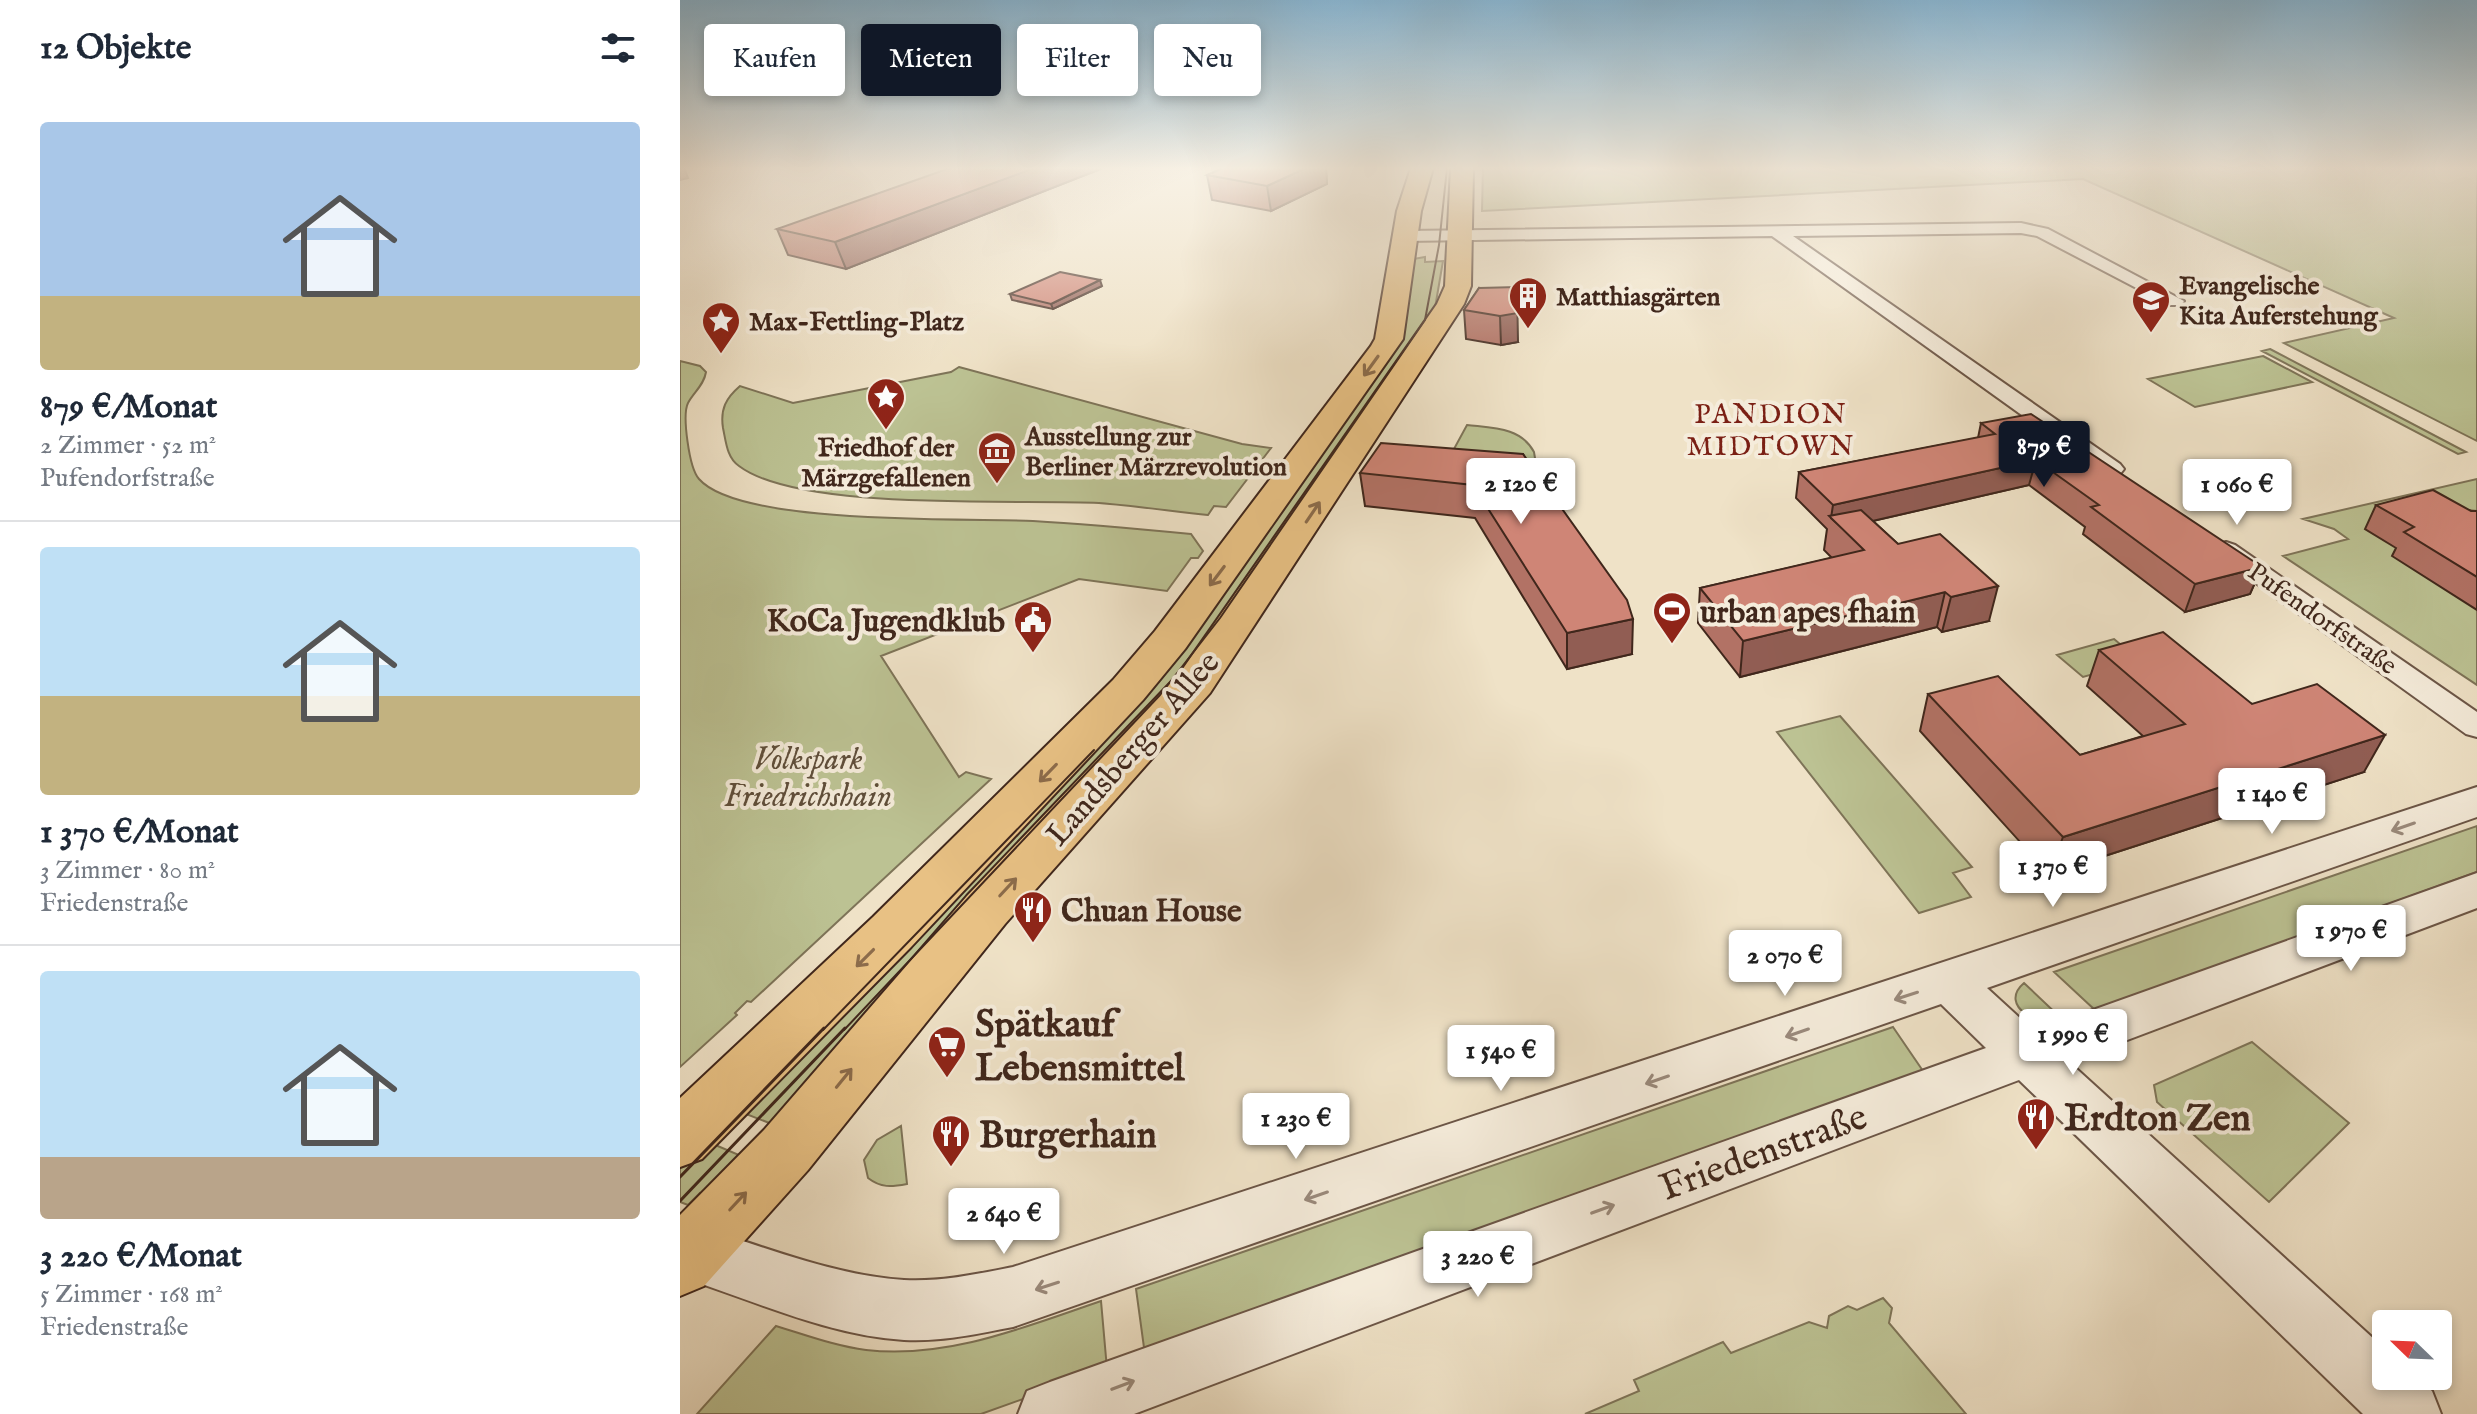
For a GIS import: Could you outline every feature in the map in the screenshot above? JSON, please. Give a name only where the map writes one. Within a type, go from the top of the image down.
[{"type":"main road","name":"Landsberger Allee","points":[[680,1139],[892,932],[1152,663],[1384,348],[1433,236]]},
{"type":"main road","name":"Landsberger Allee","points":[[684,1255],[786,1150],[986,910],[1195,683],[1440,322],[1458,286],[1433,236]]},
{"type":"street","points":[[1433,236],[1606,234]]},
{"type":"street","points":[[1780,234],[2136,486]]},
{"type":"street","points":[[2042,234],[2175,301]]},
{"type":"street","name":"Pufendorfstraße","points":[[2206,536],[2477,727]]},
{"type":"street","points":[[684,1255],[862,1304],[903,1310],[970,1306],[1013,1297],[2477,802]]},
{"type":"street","name":"Friedenstraße","points":[[1050,1414],[2477,890]]},
{"type":"street","points":[[1949,982],[2409,1414]]},
{"type":"green space","points":[[2206,234],[2477,234],[2477,441],[2284,343],[2394,318]]},
{"type":"green space","points":[[1425,257],[1425,262],[1443,261],[1435,308],[1193,669],[782,1128],[736,1110],[1132,702],[1396,345],[1413,259]]},
{"type":"green space","points":[[2270,349],[2466,452],[2458,454],[2262,351]]},
{"type":"green space","points":[[2263,356],[2312,382],[2195,407],[2148,379]]},
{"type":"green space","name":"Volkspark Friedrichshain","points":[[680,361],[700,366],[706,372],[686,409],[688,441],[695,473],[722,494],[759,505],[805,512],[909,519],[1033,521],[1191,534],[1203,551],[1198,558],[1191,558],[1167,591],[1079,579],[881,656],[959,777],[966,772],[991,779],[751,1002],[747,1001],[735,1013],[737,1015],[680,1067]]},
{"type":"green space","points":[[959,367],[1242,444],[1271,448],[1226,507],[1214,506],[1208,515],[1099,503],[911,500],[809,491],[769,481],[739,466],[728,449],[723,410],[740,386],[793,403],[951,372]]},
{"type":"green space","points":[[1467,425],[1505,430],[1522,438],[1534,452],[1535,458],[1527,471],[1442,471]]},
{"type":"green space","points":[[2477,479],[2477,685],[2283,556],[2348,539],[2334,529],[2303,519]]},
{"type":"green space","points":[[2114,639],[2140,661],[2083,677],[2057,655]]},
{"type":"green space","points":[[1840,716],[1972,867],[1953,873],[1971,897],[1919,913],[1777,732]]},
{"type":"green space","points":[[2477,826],[2477,872],[2095,1010],[2054,972]]},
{"type":"green space","points":[[2024,983],[2063,1020],[2044,1021],[2025,1014],[2016,1000],[2017,992]]},
{"type":"green space","points":[[1893,1027],[1923,1071],[1145,1355],[1136,1289]]},
{"type":"green space","points":[[2252,1042],[2349,1123],[2269,1202],[2157,1102],[2154,1085]]},
{"type":"green space","points":[[901,1126],[907,1184],[877,1184],[868,1178],[864,1160],[877,1140]]},
{"type":"green space","points":[[706,1141],[753,1161],[714,1199],[700,1193],[688,1205],[680,1202],[680,1165]]},
{"type":"green space","points":[[1883,1298],[1892,1308],[1889,1323],[1966,1414],[1585,1414],[1639,1391],[1634,1380],[1723,1342],[1731,1353],[1809,1322],[1827,1328],[1829,1316],[1848,1306],[1857,1310]]},
{"type":"green space","points":[[1101,1301],[1107,1369],[981,1414],[697,1414],[776,1326],[866,1350],[927,1350],[986,1339]]},
{"type":"building","points":[[799,234],[857,234],[835,242]]},
{"type":"building","points":[[1060,272],[1100,280],[1051,304],[1010,294]]},
{"type":"building","points":[[1517,287],[1518,313],[1500,316],[1464,310],[1479,288]]},
{"type":"building","points":[[2031,414],[2262,567],[2195,584],[2091,507],[2099,505],[2036,460],[1833,505],[1799,472],[1995,434],[1981,423]]},
{"type":"building","points":[[1381,443],[1523,454],[1627,600],[1633,619],[1567,633],[1473,485],[1360,473]]},
{"type":"building","points":[[2433,490],[2471,511],[2477,511],[2477,577],[2404,532],[2414,527],[2376,505]]},
{"type":"building","points":[[1861,510],[1898,544],[1940,534],[1998,586],[1951,597],[1945,592],[1743,641],[1700,588],[1864,550],[1829,516]]},
{"type":"building","points":[[2163,632],[2252,704],[2317,684],[2385,735],[2063,837],[1928,694],[1998,676],[2080,755],[2185,724],[2099,650]]},
{"type":"tram line","points":[[844,1030],[1160,695],[1220,618],[1425,320],[1440,234]]},
{"type":"tram line","points":[[823,1030],[1094,750]]},
{"type":"tram line","points":[[680,1177],[824,1028]]},
{"type":"tram line","points":[[680,1201],[845,1028]]},
{"type":"place","name":"Matthiasgärten","points":[[1528,330]]},
{"type":"place","name":"Evangelische Kita Auferstehung","points":[[2151,334]]},
{"type":"place","name":"Max-Fettling-Platz","points":[[721,355]]},
{"type":"place","name":"Friedhof der Märzgefallenen","points":[[886,431]]},
{"type":"place","name":"Ausstellung zur Berliner Märzrevolution","points":[[997,485]]},
{"type":"place","name":"urban apes fhain","points":[[1672,645]]},
{"type":"place","name":"KoCa Jugendklub","points":[[1033,654]]},
{"type":"place","name":"Chuan House","points":[[1033,944]]},
{"type":"place","name":"Spätkauf Lebensmittel","points":[[947,1079]]},
{"type":"place","name":"Erdton Zen","points":[[2036,1151]]},
{"type":"place","name":"Burgerhain","points":[[951,1168]]},
{"type":"district","name":"PANDION MIDTOWN","points":[[1771,429]]}]
